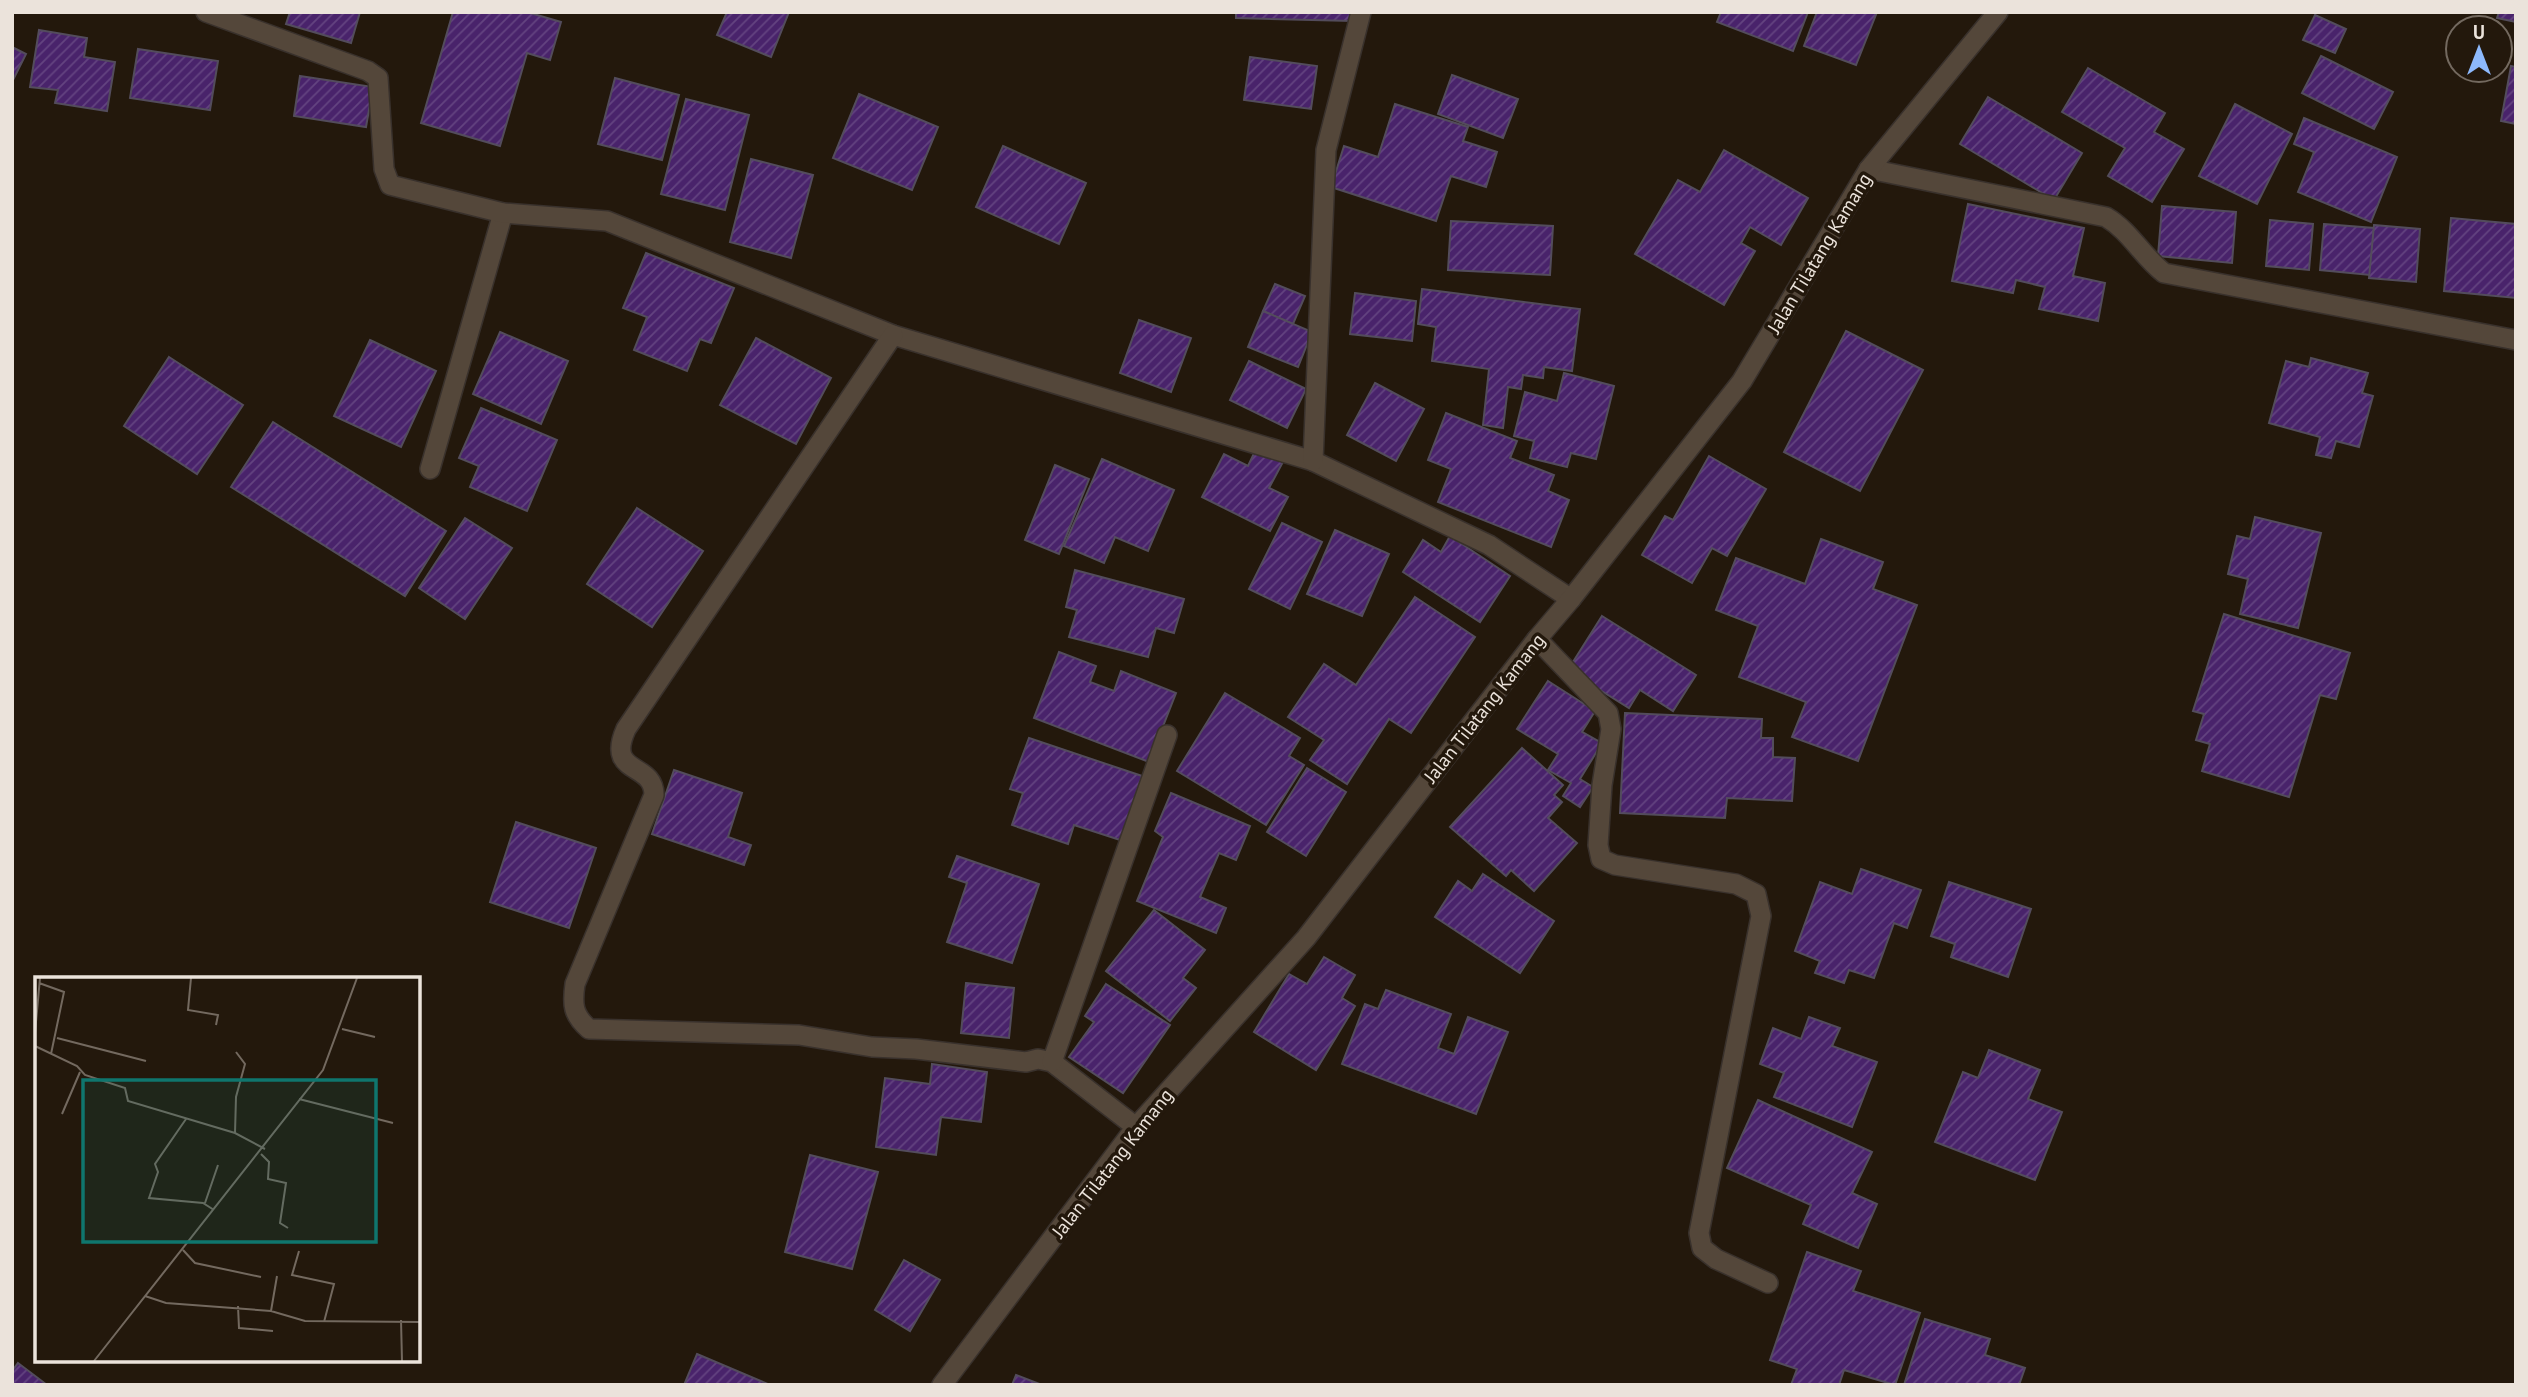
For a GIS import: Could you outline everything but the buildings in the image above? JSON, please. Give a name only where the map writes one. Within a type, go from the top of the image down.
[{"type":"street","points":[[205,12],[368,71],[378,78],[384,169],[390,185],[503,213],[607,221],[892,335],[1313,461],[1489,545],[1571,599]]},
{"type":"street","points":[[1313,461],[1326,150],[1361,12]]},
{"type":"street","name":"Jalan Tilatang Kamang","points":[[942,1385],[1136,1127],[1306,938],[1742,380],[1869,169],[1998,12]]},
{"type":"street","points":[[1869,169],[2106,218],[2121,226],[2151,263],[2164,272],[2516,340]]},
{"type":"street","points":[[430,469],[503,213]]},
{"type":"street","points":[[892,335],[626,729],[620,743],[620,754],[624,762],[648,777],[654,785],[654,795],[575,984],[576,1018],[589,1029],[799,1035],[872,1048],[1052,1062],[1136,1127]]},
{"type":"street","points":[[1537,639],[1608,713],[1611,729],[1602,785],[1598,845],[1601,859],[1615,864],[1736,884],[1756,894],[1761,916],[1699,1233],[1702,1248],[1716,1259],[1768,1283]]},
{"type":"street","points":[[1052,1062],[1167,735]]}]
